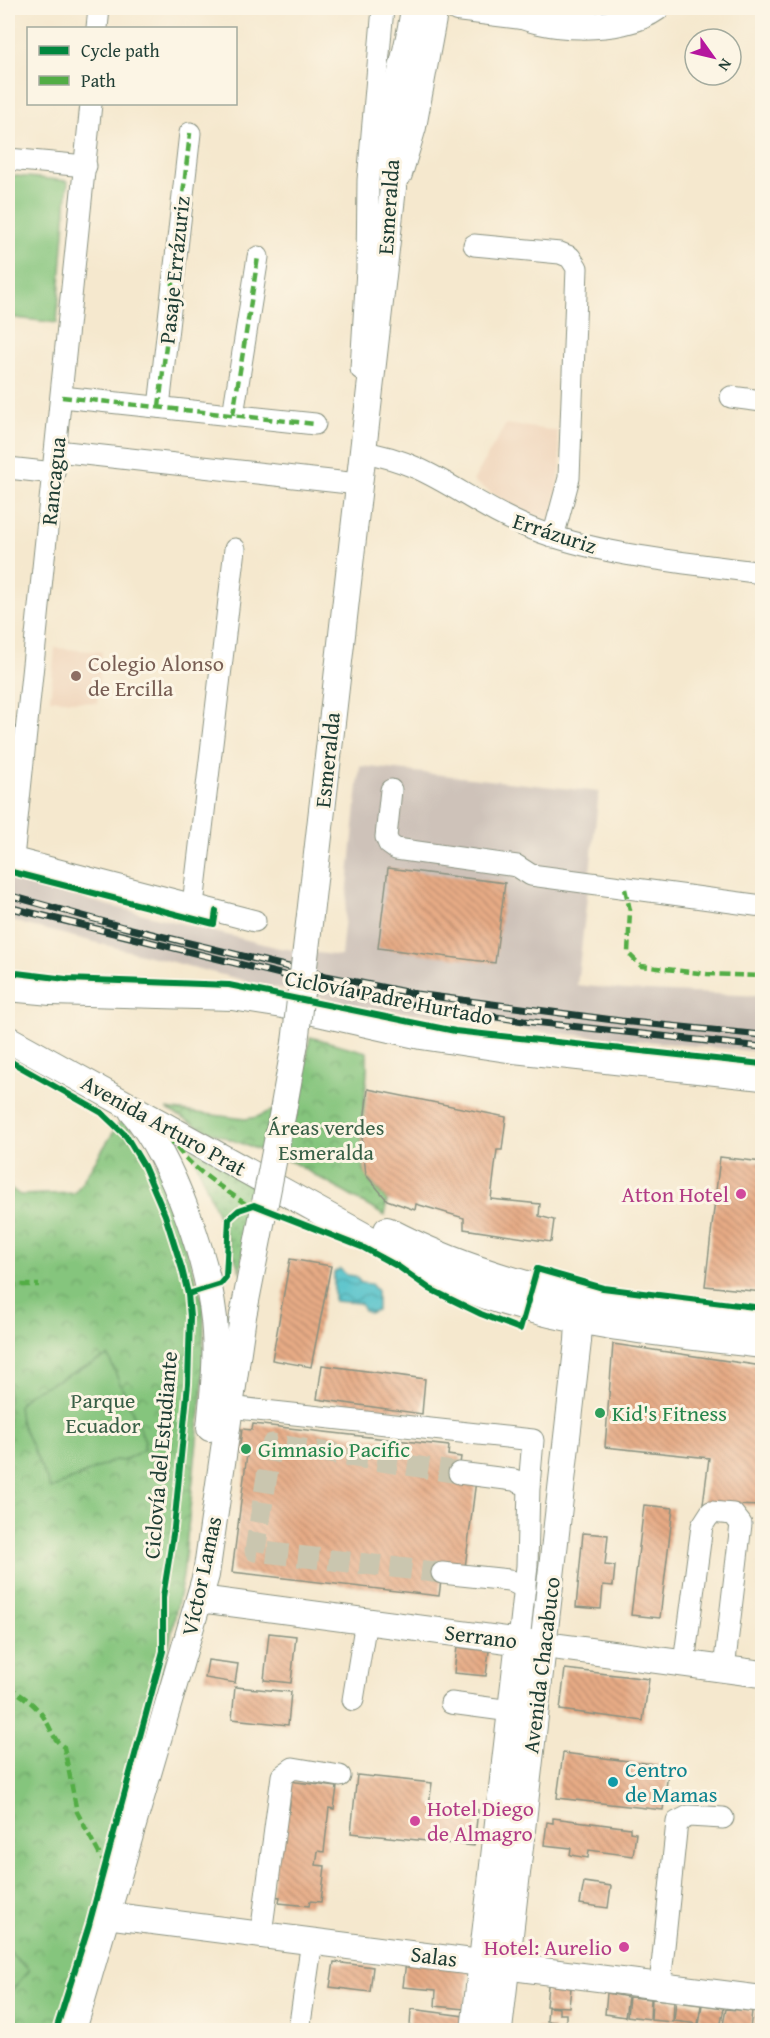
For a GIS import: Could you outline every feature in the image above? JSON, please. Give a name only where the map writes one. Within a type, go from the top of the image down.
[{"type":"main road","points":[[393,188],[413,127],[439,9],[514,12],[570,24],[598,25],[627,21],[656,8]]},
{"type":"main road","name":"Esmeralda","points":[[283,1111],[295,1043],[393,188],[391,157],[393,116],[409,44],[439,9]]},
{"type":"main road","points":[[8,988],[51,992],[232,997],[283,1005],[421,1036],[514,1050],[762,1077]]},
{"type":"main road","points":[[8,1023],[125,1094],[169,1167],[195,1240],[212,1302],[215,1348],[198,1542],[200,1599]]},
{"type":"main road","name":"Avenida Arturo Prat","points":[[8,1039],[125,1094],[424,1269],[490,1297],[580,1310],[634,1309],[762,1324]]},
{"type":"main road","name":"Víctor Lamas","points":[[73,2031],[200,1599],[210,1555],[243,1316],[283,1111]]},
{"type":"main road","name":"Avenida Arturo Prat","points":[[580,1310],[628,1330],[762,1345]]},
{"type":"main road","name":"Avenida Chacabuco","points":[[474,2031],[494,1964],[531,1643],[580,1310]]},
{"type":"main road","name":"Serrano","points":[[200,1599],[762,1674]]},
{"type":"main road","name":"Avenida Chacabuco","points":[[499,2031],[494,1964],[511,1711],[531,1643]]},
{"type":"main road","name":"Salas","points":[[106,1915],[762,1999]]},
{"type":"street","points":[[97,27],[99,8]]},
{"type":"street","name":"Esmeralda","points":[[366,408],[361,370],[368,180],[383,8]]},
{"type":"street","name":"Rancagua","points":[[10,858],[57,451],[91,105]]},
{"type":"street","name":"Pasaje Errázuriz","points":[[159,407],[190,133]]},
{"type":"street","points":[[8,159],[86,166]]},
{"type":"street","points":[[474,245],[561,253],[570,257],[577,268],[570,470],[564,501],[553,537]]},
{"type":"street","points":[[233,415],[258,257]]},
{"type":"street","points":[[62,397],[315,424]]},
{"type":"street","points":[[731,398],[762,401]]},
{"type":"street","points":[[57,451],[358,484]]},
{"type":"street","name":"Errázuriz","points":[[361,452],[382,455],[417,466],[490,510],[553,537],[600,548],[762,573]]},
{"type":"street","points":[[8,468],[54,473]]},
{"type":"street","points":[[193,905],[235,549]]},
{"type":"street","points":[[391,790],[386,837],[389,844],[396,849],[517,866],[531,875],[762,906]]},
{"type":"street","points":[[10,858],[255,921]]},
{"type":"street","name":"Avenida Chacabuco","points":[[229,1407],[533,1440],[525,1588],[531,1643]]},
{"type":"street","points":[[459,1473],[514,1480],[529,1486]]},
{"type":"street","points":[[684,1664],[702,1526],[711,1512],[733,1514],[741,1524],[724,1669]]},
{"type":"street","points":[[442,1573],[509,1580],[525,1588]]},
{"type":"street","points":[[352,1700],[366,1621]]},
{"type":"street","points":[[451,1703],[511,1711]]},
{"type":"street","points":[[261,1934],[282,1776],[293,1768],[340,1776]]},
{"type":"street","points":[[660,1985],[677,1822],[689,1816],[723,1818]]},
{"type":"street","points":[[299,2031],[312,1941]]},
{"type":"shaded area","points":[[506,424],[557,431],[561,467],[551,520],[516,508],[473,481]]},
{"type":"shaded area","name":"Colegio Alonso de Ercilla","points":[[55,648],[102,652],[97,703],[50,699]]},
{"type":"shaded area","points":[[360,766],[599,792],[577,985],[625,990],[762,996],[762,1052],[534,1031],[428,1014],[373,1009],[254,983],[8,920],[8,877],[32,886],[279,948],[341,956]]},
{"type":"green space","points":[[8,175],[68,181],[57,323],[8,317]]},
{"type":"green space","name":"Áreas verdes Esmeralda","points":[[310,1037],[367,1052],[362,1133],[363,1163],[366,1175],[387,1200],[385,1216],[294,1163],[205,1130],[166,1109],[245,1119],[270,1111],[297,1116]]},
{"type":"green space","name":"Parque Ecuador","points":[[123,1117],[162,1172],[204,1306],[203,1383],[183,1576],[169,1646],[62,2030],[8,2030],[8,1187],[20,1195],[75,1193]]},
{"type":"green space","points":[[190,1146],[255,1182],[240,1271]]},
{"type":"green space","points":[[108,1356],[145,1441],[143,1450],[123,1461],[115,1460],[51,1489],[20,1420],[18,1406],[28,1394]]},
{"type":"green space","points":[[8,1951],[29,1970],[8,1995]]},
{"type":"water","points":[[340,1269],[347,1275],[355,1276],[361,1283],[371,1284],[377,1291],[377,1310],[369,1313],[364,1311],[360,1303],[334,1301],[334,1272]]},
{"type":"building","points":[[388,868],[505,883],[495,963],[378,948]]},
{"type":"building","points":[[368,1089],[506,1117],[502,1150],[497,1150],[491,1199],[540,1204],[539,1216],[554,1220],[551,1242],[464,1229],[464,1218],[416,1204],[415,1210],[387,1200],[366,1175],[362,1138]]},
{"type":"building","points":[[720,1157],[762,1162],[762,1292],[705,1286]]},
{"type":"building","points":[[290,1259],[331,1266],[311,1367],[272,1360]]},
{"type":"building","points":[[613,1344],[762,1366],[762,1506],[703,1504],[709,1458],[605,1447]]},
{"type":"building","points":[[322,1365],[425,1379],[422,1414],[317,1399]]},
{"type":"building","points":[[253,1424],[449,1446],[448,1455],[461,1457],[458,1477],[476,1480],[465,1568],[443,1565],[439,1596],[232,1572],[247,1454],[239,1453],[242,1429],[252,1430]]},
{"type":"building","points":[[644,1505],[673,1508],[660,1618],[631,1615]]},
{"type":"building","points":[[583,1533],[608,1535],[605,1565],[615,1566],[613,1586],[603,1585],[601,1609],[576,1607]]},
{"type":"building","points":[[269,1633],[296,1636],[291,1683],[264,1680]]},
{"type":"building","points":[[457,1647],[489,1651],[486,1676],[454,1673]]},
{"type":"building","points":[[208,1660],[238,1664],[235,1683],[205,1678]]},
{"type":"building","points":[[565,1669],[649,1679],[643,1721],[560,1710]]},
{"type":"building","points":[[235,1687],[291,1692],[288,1725],[232,1719]]},
{"type":"building","name":"Centro de Mamas","points":[[563,1753],[669,1766],[663,1810],[557,1798]]},
{"type":"building","name":"Hotel Diego de Almagro","points":[[357,1775],[432,1783],[429,1805],[478,1810],[474,1846],[351,1833]]},
{"type":"building","points":[[288,1781],[337,1787],[334,1809],[329,1808],[324,1852],[318,1851],[316,1865],[325,1866],[321,1902],[310,1901],[309,1906],[279,1903],[280,1897],[271,1896],[282,1812],[289,1813],[290,1801],[285,1800]]},
{"type":"building","points":[[553,1818],[630,1828],[630,1832],[636,1833],[633,1856],[589,1850],[588,1858],[570,1855],[571,1848],[544,1845],[547,1822],[553,1823]]},
{"type":"building","points":[[584,1882],[611,1886],[608,1908],[580,1904]]},
{"type":"building","points":[[406,1961],[469,1969],[464,2009],[435,2006],[436,1990],[403,1987]]},
{"type":"building","points":[[334,1962],[373,1967],[370,1992],[330,1987]]},
{"type":"building","points":[[548,1985],[571,1988],[569,2007],[546,2006]]},
{"type":"building","points":[[607,1993],[628,1997],[625,2017],[605,2014]]},
{"type":"building","points":[[629,1997],[651,1999],[650,2019],[627,2016]]},
{"type":"building","points":[[652,1999],[674,2001],[673,2022],[651,2020]]},
{"type":"building","points":[[676,2002],[701,2005],[698,2024],[674,2021]]},
{"type":"building","points":[[702,2005],[724,2008],[720,2028],[699,2025]]},
{"type":"building","points":[[548,2007],[559,2008],[559,2014],[566,2014],[566,2023],[547,2021]]},
{"type":"building","points":[[411,2009],[464,2016],[461,2030],[410,2027]]},
{"type":"building","points":[[726,2009],[752,2011],[750,2030],[722,2030]]},
{"type":"building","points":[[756,2010],[762,2011],[762,2030],[754,2030]]},
{"type":"building","points":[[677,2025],[686,2026],[685,2030],[676,2030]]},
{"type":"building","points":[[537,2028],[554,2028],[554,2030],[536,2030]]},
{"type":"tunnel","points":[[442,1573],[255,1551],[272,1444],[459,1473]]},
{"type":"railway","points":[[8,895],[123,927],[326,976],[416,994],[621,1021],[762,1035]]},
{"type":"railway","points":[[8,907],[393,1002],[524,1021],[762,1047]]},
{"type":"marked path","points":[[159,407],[190,133]]},
{"type":"marked path","points":[[233,415],[258,257]]},
{"type":"marked path","points":[[62,397],[315,424]]},
{"type":"marked path","points":[[625,889],[630,910],[628,953],[641,966],[707,974],[762,976]]},
{"type":"marked path","points":[[164,1124],[170,1137],[187,1160],[247,1205]]},
{"type":"marked path","points":[[8,1285],[39,1285]]},
{"type":"marked path","points":[[8,1687],[38,1710],[55,1739],[64,1747],[77,1812],[105,1865]]},
{"type":"cycle path","points":[[8,871],[214,924],[216,911]]},
{"type":"cycle path","name":"Ciclovía Padre Hurtado","points":[[8,972],[66,979],[229,985],[455,1031],[762,1064]]},
{"type":"cycle path","name":"Ciclovía del Estudiante","points":[[8,1060],[102,1113],[126,1136],[144,1166],[165,1215],[182,1269],[188,1294],[190,1317],[188,1384],[174,1528],[163,1597],[163,1651],[89,1925],[56,2030]]},
{"type":"cycle path","points":[[188,1294],[220,1284],[226,1277],[229,1219],[239,1210],[254,1205],[364,1248],[399,1267],[430,1289],[481,1314],[520,1329],[537,1269],[603,1288],[762,1308]]},
{"type":"place","name":"Colegio Alonso de Ercilla","points":[[76,676]]},
{"type":"place","name":"Atton Hotel","points":[[741,1194]]},
{"type":"place","name":"Kid's Fitness","points":[[600,1413]]},
{"type":"place","name":"Gimnasio Pacific","points":[[246,1449]]},
{"type":"place","name":"Centro de Mamas","points":[[613,1782]]},
{"type":"place","name":"Hotel Diego de Almagro","points":[[415,1821]]},
{"type":"place","name":"Hotel: Aurelio","points":[[624,1947]]}]
